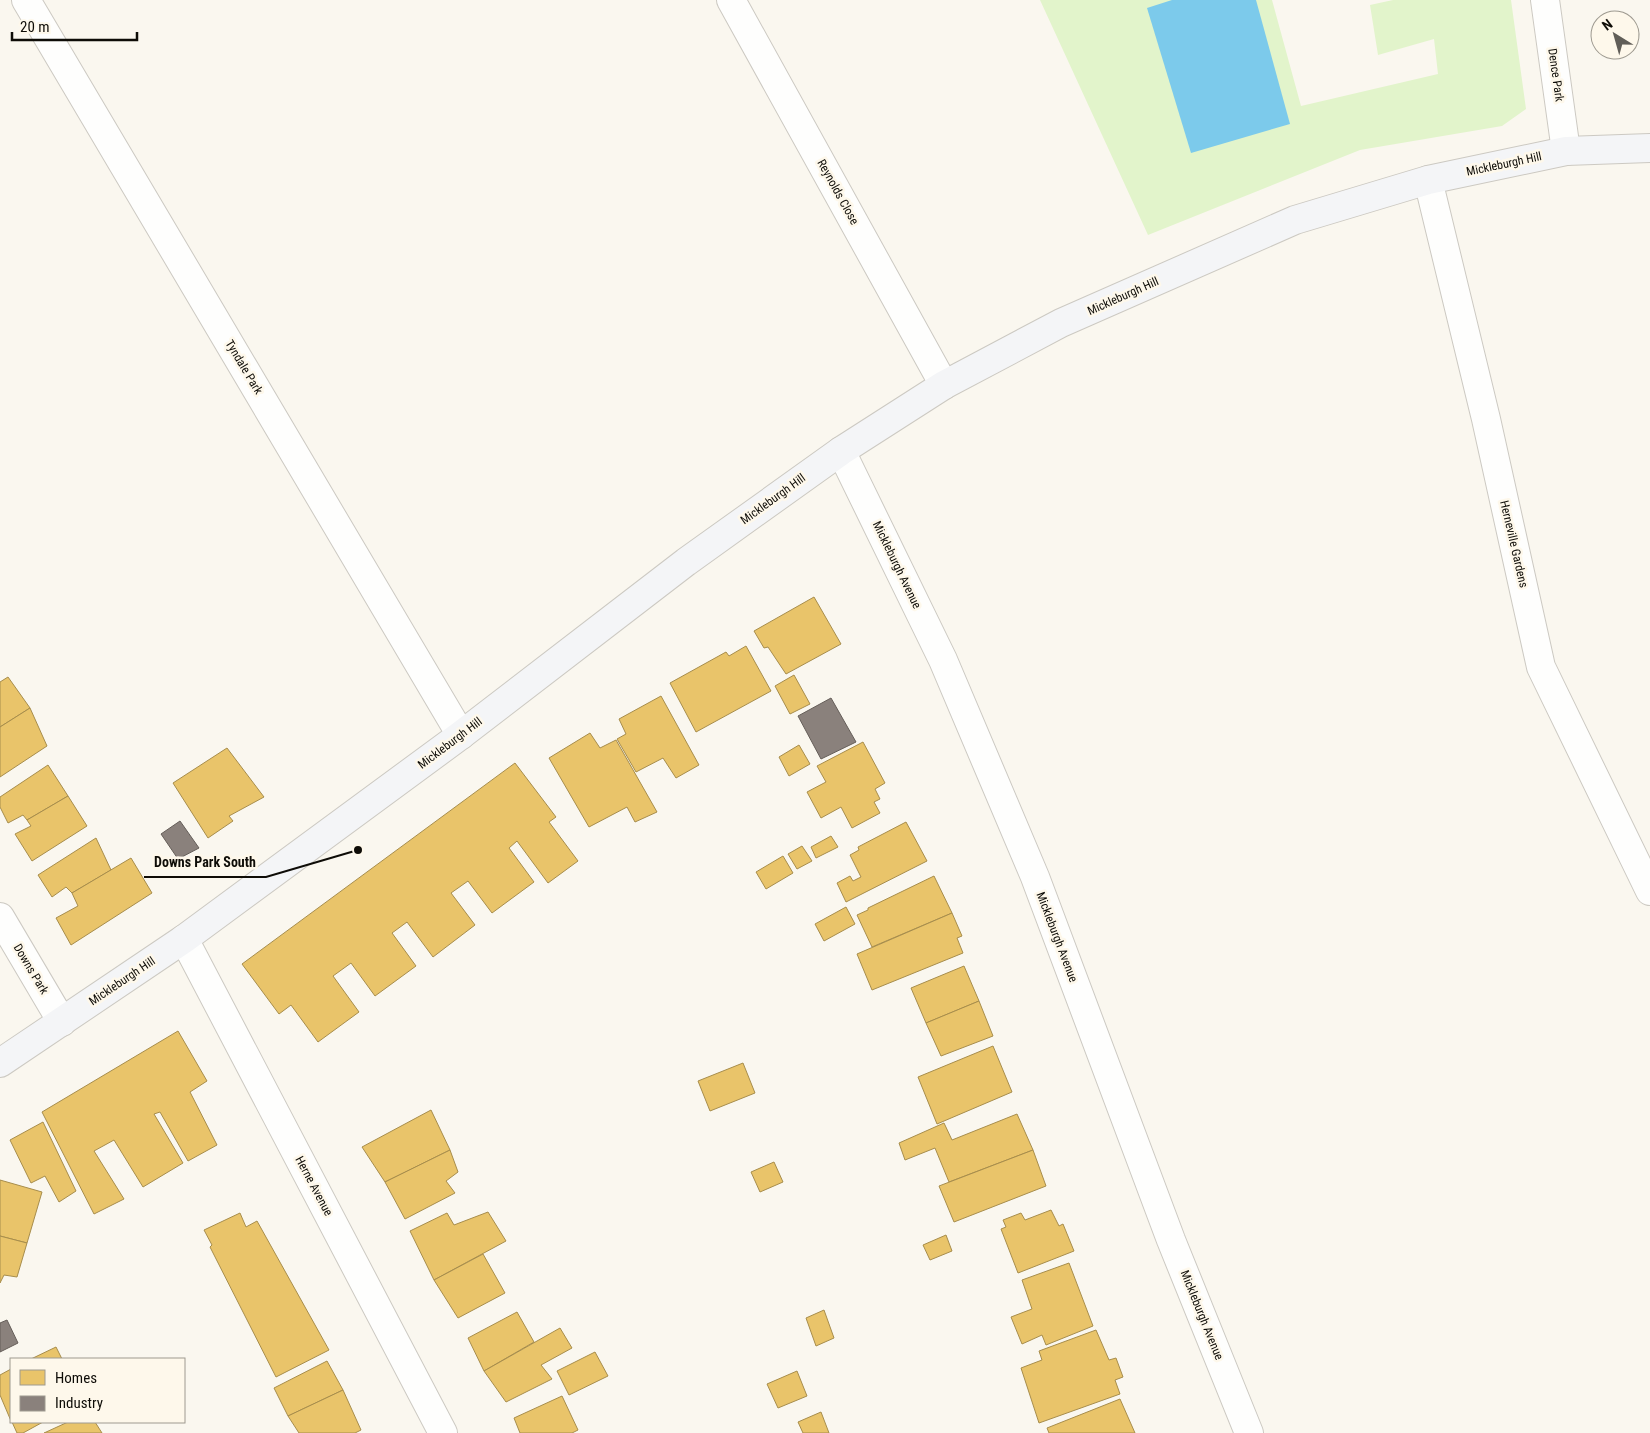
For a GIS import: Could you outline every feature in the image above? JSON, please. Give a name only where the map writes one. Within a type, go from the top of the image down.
[{"type":"street","name":"Tyndale Park","points":[[26,0],[461,734]]},
{"type":"street","name":"Reynolds Close","points":[[731,0],[944,384]]},
{"type":"street","name":"Dence Park","points":[[1545,0],[1566,151]]},
{"type":"street","name":"Mickleburgh Hill","points":[[0,1063],[184,939],[461,734],[686,562],[841,451],[944,384],[1061,323],[1295,220],[1428,180],[1566,151],[1650,148]]},
{"type":"street","name":"Herneville Gardens","points":[[1428,180],[1486,419],[1541,668],[1650,891]]},
{"type":"street","name":"Mickleburgh Avenue","points":[[841,451],[943,660],[1035,877],[1171,1240],[1249,1433]]},
{"type":"street","name":"Downs Park","points":[[0,917],[62,1022]]},
{"type":"street","name":"Herne Avenue","points":[[184,939],[443,1433]]},
{"type":"green space","points":[[1040,0],[1272,0],[1301,106],[1438,74],[1434,39],[1378,55],[1370,5],[1393,0],[1511,0],[1526,109],[1502,126],[1360,150],[1148,235]]},
{"type":"water","points":[[1172,0],[1256,0],[1290,124],[1191,153],[1147,8]]},
{"type":"building: Homes","points":[[814,597],[841,644],[786,674],[768,647],[764,648],[754,631]]},
{"type":"building: Homes","points":[[746,646],[771,691],[696,732],[670,683],[726,652],[729,656]]},
{"type":"building: Homes","points":[[794,675],[810,704],[790,714],[775,686]]},
{"type":"building: Homes","points":[[8,677],[30,708],[0,727],[0,682]]},
{"type":"building: Homes","points":[[661,696],[699,765],[676,778],[663,758],[636,772],[617,739],[626,734],[619,719]]},
{"type":"building: Homes","points":[[30,708],[47,746],[0,777],[0,727]]},
{"type":"building: Homes","points":[[590,733],[600,748],[616,740],[657,812],[635,822],[627,807],[589,827],[549,758]]},
{"type":"building: Homes","points":[[863,742],[885,783],[875,789],[880,799],[874,802],[880,813],[852,828],[841,807],[821,818],[807,792],[826,782],[817,766]]},
{"type":"building: Homes","points":[[799,745],[810,764],[789,776],[779,757]]},
{"type":"building: Homes","points":[[227,748],[264,797],[229,816],[233,821],[208,838],[173,783]]},
{"type":"building: Homes","points":[[515,763],[556,817],[549,822],[578,861],[548,883],[517,841],[509,848],[534,882],[492,913],[468,881],[451,893],[475,925],[433,957],[407,922],[392,933],[416,966],[375,996],[351,963],[333,976],[359,1012],[318,1042],[291,1005],[279,1014],[242,964]]},
{"type":"building: Homes","points":[[48,765],[68,796],[27,820],[23,815],[8,823],[0,807],[0,797]]},
{"type":"building: Homes","points":[[68,796],[87,826],[32,861],[15,834],[31,826],[27,820]]},
{"type":"building: Homes","points":[[906,822],[927,861],[846,902],[837,883],[850,876],[853,881],[861,877],[850,855],[859,850],[858,847]]},
{"type":"building: Homes","points":[[831,836],[838,847],[816,858],[811,847]]},
{"type":"building: Homes","points":[[96,838],[111,870],[72,893],[66,887],[52,897],[38,875]]},
{"type":"building: Homes","points":[[802,846],[812,861],[797,869],[788,854]]},
{"type":"building: Homes","points":[[783,856],[793,873],[766,889],[756,872]]},
{"type":"building: Homes","points":[[131,858],[152,893],[71,945],[56,918],[78,906],[72,893]]},
{"type":"building: Homes","points":[[934,876],[952,913],[872,947],[857,915]]},
{"type":"building: Homes","points":[[846,907],[855,924],[824,941],[815,924]]},
{"type":"building: Homes","points":[[952,913],[962,936],[957,938],[963,953],[872,990],[857,954]]},
{"type":"building: Homes","points":[[964,966],[979,1001],[926,1023],[911,988]]},
{"type":"building: Homes","points":[[979,1001],[993,1036],[941,1056],[926,1023]]},
{"type":"building: Homes","points":[[178,1031],[207,1081],[190,1092],[217,1145],[188,1161],[160,1112],[154,1114],[183,1163],[143,1187],[114,1140],[94,1151],[124,1199],[94,1214],[42,1112]]},
{"type":"building: Homes","points":[[993,1046],[1012,1092],[937,1124],[918,1077]]},
{"type":"building: Homes","points":[[743,1063],[755,1093],[710,1111],[698,1081]]},
{"type":"building: Homes","points":[[431,1110],[450,1150],[385,1182],[362,1147]]},
{"type":"building: Homes","points":[[1017,1114],[1033,1150],[949,1182],[935,1148],[905,1160],[899,1143],[944,1123],[952,1140]]},
{"type":"building: Homes","points":[[43,1122],[76,1191],[59,1202],[45,1176],[31,1183],[10,1140]]},
{"type":"building: Homes","points":[[450,1150],[458,1172],[446,1181],[455,1193],[405,1219],[385,1182]]},
{"type":"building: Homes","points":[[1033,1150],[1046,1186],[954,1222],[939,1186]]},
{"type":"building: Homes","points":[[774,1162],[783,1182],[760,1192],[751,1172]]},
{"type":"building: Homes","points":[[0,1180],[42,1192],[27,1243],[0,1236]]},
{"type":"building: Homes","points":[[1051,1210],[1059,1226],[1063,1224],[1074,1251],[1018,1273],[1001,1229],[1006,1227],[1003,1220],[1021,1213],[1025,1220]]},
{"type":"building: Homes","points":[[488,1212],[506,1241],[434,1280],[410,1231],[447,1213],[454,1225]]},
{"type":"building: Homes","points":[[240,1213],[246,1227],[257,1221],[329,1350],[276,1377],[210,1247],[212,1245],[204,1230]]},
{"type":"building: Homes","points":[[946,1235],[952,1251],[930,1260],[923,1245]]},
{"type":"building: Homes","points":[[0,1236],[27,1243],[17,1277],[4,1275],[0,1283]]},
{"type":"building: Homes","points":[[483,1254],[505,1293],[458,1318],[434,1280]]},
{"type":"building: Homes","points":[[1069,1263],[1093,1326],[1046,1345],[1042,1335],[1022,1344],[1011,1317],[1032,1309],[1022,1280]]},
{"type":"building: Homes","points":[[824,1310],[834,1338],[816,1346],[806,1318]]},
{"type":"building: Homes","points":[[517,1312],[534,1342],[484,1371],[468,1338]]},
{"type":"building: Homes","points":[[560,1328],[572,1348],[541,1365],[552,1379],[506,1402],[484,1371]]},
{"type":"building: Homes","points":[[1096,1330],[1109,1360],[1116,1358],[1123,1377],[1115,1380],[1120,1394],[1039,1423],[1021,1368],[1042,1360],[1039,1351]]},
{"type":"building: Homes","points":[[56,1347],[62,1358],[33,1358]]},
{"type":"building: Homes","points":[[595,1352],[608,1376],[569,1395],[557,1371]]},
{"type":"building: Homes","points":[[327,1361],[343,1390],[288,1416],[274,1388]]},
{"type":"building: Homes","points":[[10,1370],[10,1419],[0,1395],[0,1375]]},
{"type":"building: Homes","points":[[797,1371],[807,1396],[778,1408],[767,1384]]},
{"type":"building: Homes","points":[[343,1390],[361,1430],[355,1433],[299,1433],[288,1416]]},
{"type":"building: Homes","points":[[562,1396],[578,1430],[572,1433],[520,1433],[514,1418]]},
{"type":"building: Homes","points":[[1120,1399],[1135,1433],[1049,1433],[1047,1428]]},
{"type":"building: Homes","points":[[821,1412],[829,1433],[803,1433],[798,1422]]},
{"type":"building: Homes","points":[[12,1423],[41,1423],[23,1433],[17,1433]]},
{"type":"building: Homes","points":[[66,1423],[96,1423],[102,1433],[44,1433]]},
{"type":"building: Industry","points":[[831,698],[856,742],[821,759],[798,716]]},
{"type":"building: Industry","points":[[180,821],[199,848],[178,859],[161,834]]},
{"type":"building: Industry","points":[[7,1320],[18,1343],[0,1352],[0,1323]]},
{"type":"place","name":"Downs Park South","points":[[358,850]]}]
